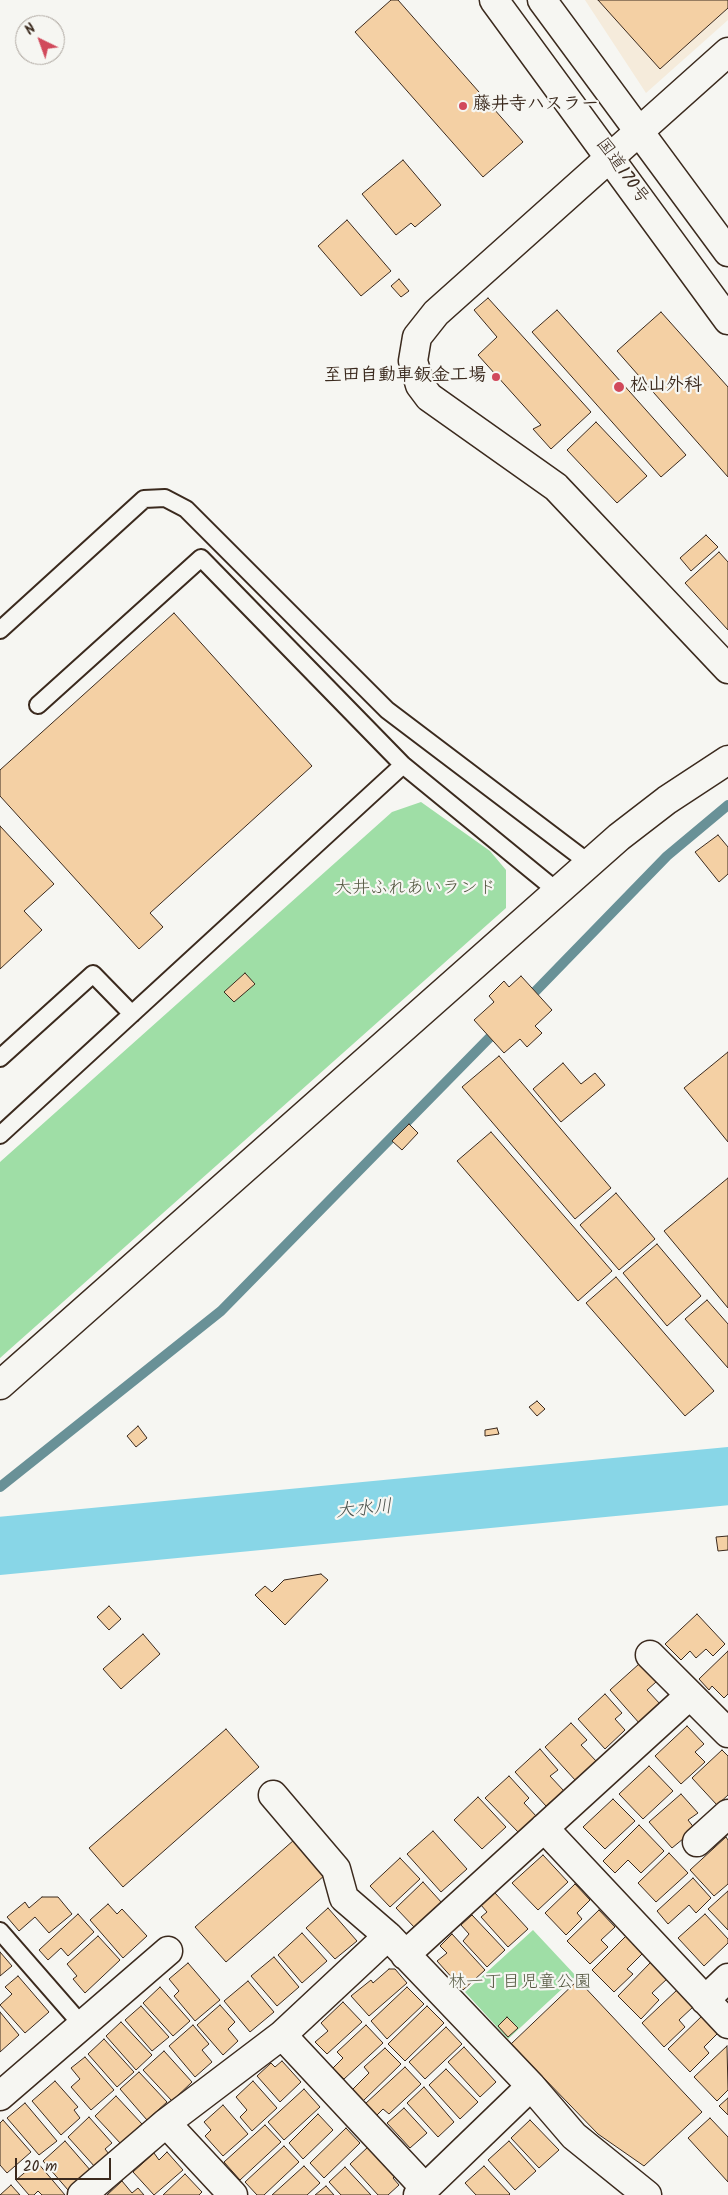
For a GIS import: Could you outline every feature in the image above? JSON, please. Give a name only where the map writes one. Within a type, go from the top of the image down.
[{"type":"main road","name":"国道170号","points":[[494,0],[728,320]]},
{"type":"main road","points":[[542,0],[728,252]]},
{"type":"main road","points":[[728,52],[436,313],[417,337],[413,361],[420,386],[429,397],[556,487],[728,669]]},
{"type":"main road","points":[[0,1385],[619,837],[667,800],[728,760]]},
{"type":"main road","points":[[650,1655],[728,1733]]},
{"type":"main road","points":[[82,2195],[166,2123],[282,2035],[544,1828],[690,1695]]},
{"type":"main road","points":[[272,1795],[336,1869],[344,1898],[397,1945],[531,2086],[574,2136],[647,2195]]},
{"type":"main road","points":[[697,1842],[728,1814]]},
{"type":"main road","points":[[544,1828],[728,2024]]},
{"type":"main road","points":[[2,2092],[168,1951]]},
{"type":"main road","points":[[705,2000],[728,1978]]},
{"type":"main road","points":[[282,2035],[422,2191],[531,2086]]},
{"type":"main road","points":[[166,2123],[233,2195]]},
{"type":"lane","points":[[0,630],[144,499],[165,498],[186,509],[387,710],[589,863]]},
{"type":"lane","points":[[38,705],[201,558],[403,764],[557,891]]},
{"type":"lane","points":[[0,1135],[403,764]]},
{"type":"lane","points":[[0,1058],[93,974],[132,1014]]},
{"type":"lane","points":[[0,1931],[82,2025]]},
{"type":"shaded area","points":[[585,0],[728,0],[728,20],[646,93]]},
{"type":"green space","name":"大井ふれあいランド","points":[[421,802],[490,851],[506,870],[506,908],[0,1358],[0,1162],[392,812]]},
{"type":"green space","name":"林一丁目児童公園","points":[[533,1930],[576,1976],[508,2039],[465,1992]]},
{"type":"building","points":[[391,0],[398,0],[523,142],[483,177],[355,32]]},
{"type":"building","points":[[598,0],[728,0],[728,8],[660,69]]},
{"type":"building","points":[[403,160],[441,205],[415,227],[411,223],[396,235],[362,194]]},
{"type":"building","points":[[347,220],[391,271],[361,296],[318,246]]},
{"type":"building","points":[[399,279],[409,291],[401,297],[391,286]]},
{"type":"building","points":[[488,298],[591,412],[551,449],[533,429],[541,425],[478,355],[497,337],[474,310]]},
{"type":"building","points":[[557,310],[686,455],[661,477],[532,332]]},
{"type":"building","points":[[661,312],[728,387],[728,477],[617,351]]},
{"type":"building","points":[[596,422],[647,476],[617,503],[567,450]]},
{"type":"building","points":[[706,535],[718,547],[691,571],[680,558]]},
{"type":"building","points":[[719,552],[728,562],[728,630],[685,583]]},
{"type":"building","points":[[174,613],[312,766],[150,913],[163,927],[139,949],[0,796],[0,770]]},
{"type":"building","points":[[0,826],[54,884],[24,911],[42,930],[0,969]]},
{"type":"building","points":[[718,835],[728,847],[728,874],[719,882],[695,852]]},
{"type":"building","points":[[245,973],[255,984],[234,1002],[224,992]]},
{"type":"building","points":[[521,976],[552,1010],[535,1026],[542,1033],[527,1047],[520,1039],[504,1053],[474,1020],[494,1002],[489,996],[504,981],[509,987]]},
{"type":"building","points":[[728,1052],[728,1142],[684,1088]]},
{"type":"building","points":[[499,1056],[611,1188],[575,1219],[462,1087]]},
{"type":"building","points":[[563,1063],[581,1084],[595,1073],[605,1085],[561,1122],[533,1089]]},
{"type":"building","points":[[409,1124],[418,1133],[402,1150],[392,1141]]},
{"type":"building","points":[[491,1132],[612,1271],[578,1301],[457,1161]]},
{"type":"building","points":[[728,1178],[728,1308],[664,1231]]},
{"type":"building","points":[[616,1193],[655,1239],[619,1270],[580,1225]]},
{"type":"building","points":[[657,1244],[701,1296],[667,1326],[623,1273]]},
{"type":"building","points":[[616,1277],[714,1391],[685,1416],[586,1303]]},
{"type":"building","points":[[707,1300],[728,1324],[728,1368],[685,1319]]},
{"type":"building","points":[[537,1401],[545,1409],[537,1416],[529,1407]]},
{"type":"building","points":[[138,1426],[147,1438],[136,1447],[127,1436]]},
{"type":"building","points":[[497,1428],[499,1434],[485,1436],[485,1430]]},
{"type":"building","points":[[728,1536],[728,1550],[718,1551],[716,1537]]},
{"type":"building","points":[[321,1574],[328,1580],[285,1625],[255,1595],[265,1586],[272,1592],[284,1580]]},
{"type":"building","points":[[109,1606],[121,1619],[109,1630],[97,1617]]},
{"type":"building","points":[[697,1614],[725,1644],[713,1656],[706,1649],[696,1658],[690,1651],[681,1660],[665,1644]]},
{"type":"building","points":[[143,1634],[160,1654],[121,1689],[103,1669]]},
{"type":"building","points":[[728,1651],[728,1694],[724,1698],[712,1686],[709,1690],[699,1679]]},
{"type":"building","points":[[639,1664],[656,1682],[647,1690],[661,1705],[640,1724],[610,1690]]},
{"type":"building","points":[[605,1694],[622,1713],[615,1719],[625,1730],[605,1749],[578,1719]]},
{"type":"building","points":[[571,1723],[587,1740],[581,1745],[597,1762],[576,1781],[545,1747]]},
{"type":"building","points":[[687,1726],[704,1744],[695,1752],[705,1762],[681,1784],[655,1756]]},
{"type":"building","points":[[226,1729],[259,1767],[123,1887],[89,1848]]},
{"type":"building","points":[[540,1749],[558,1770],[550,1776],[564,1791],[546,1806],[515,1772]]},
{"type":"building","points":[[722,1750],[728,1756],[728,1795],[717,1805],[692,1778]]},
{"type":"building","points":[[649,1766],[673,1791],[643,1819],[619,1794]]},
{"type":"building","points":[[509,1776],[529,1798],[524,1803],[537,1817],[520,1834],[485,1798]]},
{"type":"building","points":[[681,1794],[698,1813],[688,1820],[695,1829],[672,1848],[649,1822]]},
{"type":"building","points":[[478,1797],[506,1827],[482,1849],[454,1820]]},
{"type":"building","points":[[613,1799],[635,1821],[605,1849],[583,1827]]},
{"type":"building","points":[[639,1825],[664,1851],[641,1873],[628,1860],[615,1873],[603,1861]]},
{"type":"building","points":[[433,1831],[467,1869],[441,1892],[407,1854]]},
{"type":"building","points":[[726,1837],[728,1840],[728,1884],[714,1896],[690,1870]]},
{"type":"building","points":[[294,1840],[325,1875],[226,1962],[195,1927]]},
{"type":"building","points":[[669,1853],[688,1873],[656,1902],[638,1883]]},
{"type":"building","points":[[543,1855],[568,1882],[538,1910],[512,1883]]},
{"type":"building","points":[[400,1858],[420,1879],[390,1907],[370,1886]]},
{"type":"building","points":[[693,1878],[711,1898],[696,1913],[689,1905],[668,1924],[657,1911]]},
{"type":"building","points":[[423,1882],[442,1903],[415,1928],[396,1908]]},
{"type":"building","points":[[575,1884],[590,1900],[577,1913],[582,1919],[566,1935],[545,1913]]},
{"type":"building","points":[[728,1891],[728,1930],[708,1909]]},
{"type":"building","points":[[495,1893],[528,1929],[508,1947],[481,1917],[487,1912],[481,1905]]},
{"type":"building","points":[[42,1897],[58,1897],[72,1914],[49,1933],[35,1917],[19,1931],[7,1917],[25,1902],[29,1908]]},
{"type":"building","points":[[108,1904],[117,1914],[122,1909],[147,1936],[123,1958],[90,1920]]},
{"type":"building","points":[[328,1908],[357,1941],[335,1959],[306,1928]]},
{"type":"building","points":[[599,1910],[615,1927],[601,1940],[608,1947],[590,1964],[567,1941]]},
{"type":"building","points":[[78,1914],[94,1932],[68,1956],[61,1948],[48,1960],[39,1950]]},
{"type":"building","points":[[705,1914],[728,1939],[728,1943],[704,1966],[678,1938]]},
{"type":"building","points":[[472,1915],[505,1950],[487,1967],[463,1941],[469,1934],[461,1925]]},
{"type":"building","points":[[302,1933],[327,1961],[302,1983],[278,1955]]},
{"type":"building","points":[[452,1934],[485,1970],[463,1990],[437,1961],[447,1953],[440,1946]]},
{"type":"building","points":[[98,1936],[120,1960],[85,1993],[73,1979],[77,1976],[67,1964]]},
{"type":"building","points":[[626,1936],[643,1953],[627,1969],[633,1974],[614,1992],[592,1970]]},
{"type":"building","points":[[0,1952],[12,1966],[0,1976]]},
{"type":"building","points":[[274,1957],[299,1987],[277,2006],[251,1976]]},
{"type":"building","points":[[651,1962],[668,1978],[652,1993],[659,2000],[641,2019],[618,1996]]},
{"type":"building","points":[[188,1963],[220,2000],[195,2021],[174,1996],[179,1991],[169,1979]]},
{"type":"building","points":[[389,1969],[395,1969],[407,1983],[369,2016],[351,1996],[371,1980],[373,1983]]},
{"type":"building","points":[[18,1976],[49,2012],[25,2033],[0,2005],[12,1994],[5,1987]]},
{"type":"building","points":[[578,1980],[702,2112],[644,2166],[598,2134],[511,2044]]},
{"type":"building","points":[[248,1981],[274,2012],[250,2032],[224,2001]]},
{"type":"building","points":[[160,1987],[190,2021],[173,2036],[143,2003]]},
{"type":"building","points":[[407,1987],[424,2004],[387,2039],[371,2021]]},
{"type":"building","points":[[677,1990],[693,2007],[679,2020],[685,2027],[664,2047],[642,2023]]},
{"type":"building","points":[[343,2002],[362,2022],[327,2054],[315,2042],[328,2031],[321,2023]]},
{"type":"building","points":[[220,2005],[235,2022],[228,2029],[238,2041],[223,2055],[197,2025]]},
{"type":"building","points":[[141,2006],[169,2037],[152,2051],[125,2020]]},
{"type":"building","points":[[427,2006],[444,2023],[405,2061],[388,2044]]},
{"type":"building","points":[[0,2012],[19,2035],[0,2052]]},
{"type":"building","points":[[703,2015],[719,2032],[704,2047],[709,2053],[690,2072],[668,2049]]},
{"type":"building","points":[[507,2017],[518,2028],[508,2037],[498,2026]]},
{"type":"building","points":[[121,2022],[152,2055],[136,2070],[106,2036]]},
{"type":"building","points":[[193,2025],[209,2044],[202,2050],[212,2062],[195,2077],[169,2046]]},
{"type":"building","points":[[366,2025],[383,2043],[344,2079],[333,2068],[343,2058],[337,2052]]},
{"type":"building","points":[[446,2027],[462,2044],[425,2079],[409,2062]]},
{"type":"building","points":[[104,2039],[134,2072],[117,2087],[88,2054]]},
{"type":"building","points":[[727,2046],[728,2090],[717,2101],[694,2077]]},
{"type":"building","points":[[464,2047],[496,2082],[480,2097],[448,2062]]},
{"type":"building","points":[[385,2048],[401,2064],[363,2101],[352,2090],[369,2073],[364,2067]]},
{"type":"building","points":[[164,2051],[192,2082],[172,2101],[143,2070]]},
{"type":"building","points":[[85,2057],[114,2090],[91,2110],[71,2087],[80,2079],[71,2068]]},
{"type":"building","points":[[282,2061],[301,2082],[280,2102],[257,2076],[271,2063],[275,2067]]},
{"type":"building","points":[[405,2067],[421,2084],[389,2114],[383,2109],[377,2115],[365,2104]]},
{"type":"building","points":[[446,2069],[478,2102],[460,2119],[429,2085]]},
{"type":"building","points":[[139,2072],[167,2102],[147,2120],[120,2089]]},
{"type":"building","points":[[55,2081],[78,2107],[74,2110],[80,2118],[61,2135],[32,2101]]},
{"type":"building","points":[[253,2081],[277,2108],[252,2131],[240,2117],[247,2110],[236,2097]]},
{"type":"building","points":[[424,2087],[454,2122],[438,2137],[407,2103]]},
{"type":"building","points":[[304,2089],[320,2107],[284,2140],[268,2122]]},
{"type":"building","points":[[116,2096],[142,2124],[121,2144],[95,2116]]},
{"type":"building","points":[[728,2098],[728,2115],[719,2106]]},
{"type":"building","points":[[25,2103],[57,2141],[39,2155],[7,2118]]},
{"type":"building","points":[[223,2105],[248,2134],[223,2156],[205,2136],[211,2130],[204,2122]]},
{"type":"building","points":[[404,2108],[427,2133],[410,2148],[387,2123]]},
{"type":"building","points":[[318,2114],[333,2130],[303,2159],[289,2143]]},
{"type":"building","points":[[89,2117],[112,2143],[105,2149],[109,2154],[95,2167],[68,2137]]},
{"type":"building","points":[[710,2118],[728,2137],[728,2182],[688,2138]]},
{"type":"building","points":[[3,2120],[31,2152],[7,2173],[0,2165],[0,2123]]},
{"type":"building","points":[[530,2120],[559,2150],[539,2168],[511,2138]]},
{"type":"building","points":[[265,2125],[281,2142],[240,2180],[224,2162]]},
{"type":"building","points":[[346,2128],[360,2143],[324,2178],[310,2163]]},
{"type":"building","points":[[65,2141],[91,2171],[68,2190],[43,2161]]},
{"type":"building","points":[[509,2141],[536,2171],[515,2190],[488,2160]]},
{"type":"building","points":[[284,2146],[299,2162],[264,2195],[257,2195],[245,2182]]},
{"type":"building","points":[[369,2146],[396,2175],[393,2178],[399,2185],[388,2195],[378,2195],[350,2164]]},
{"type":"building","points":[[167,2152],[183,2170],[154,2195],[133,2172],[154,2153],[159,2160]]},
{"type":"building","points":[[37,2162],[65,2195],[42,2195],[38,2191],[34,2195],[29,2195],[16,2180]]},
{"type":"building","points":[[304,2166],[320,2183],[307,2195],[272,2195]]},
{"type":"building","points":[[484,2166],[509,2195],[476,2195],[465,2183]]},
{"type":"building","points":[[345,2167],[371,2195],[341,2195],[329,2182]]},
{"type":"building","points":[[185,2174],[202,2192],[199,2195],[163,2195]]},
{"type":"building","points":[[122,2181],[132,2193],[138,2188],[144,2195],[107,2195]]},
{"type":"building","points":[[11,2185],[20,2195],[0,2195]]},
{"type":"building","points":[[326,2186],[334,2195],[315,2195]]},
{"type":"waterway","points":[[526,1001],[667,856],[728,805]]},
{"type":"waterway","points":[[0,1487],[221,1311],[498,1029]]},
{"type":"waterway","name":"大水川","points":[[0,1546],[728,1476]]},
{"type":"place","name":"藤井寺ハスラー","points":[[463,106]]},
{"type":"place","name":"至田自動車鈑金工場","points":[[496,377]]},
{"type":"place","name":"松山外科","points":[[619,387]]}]
